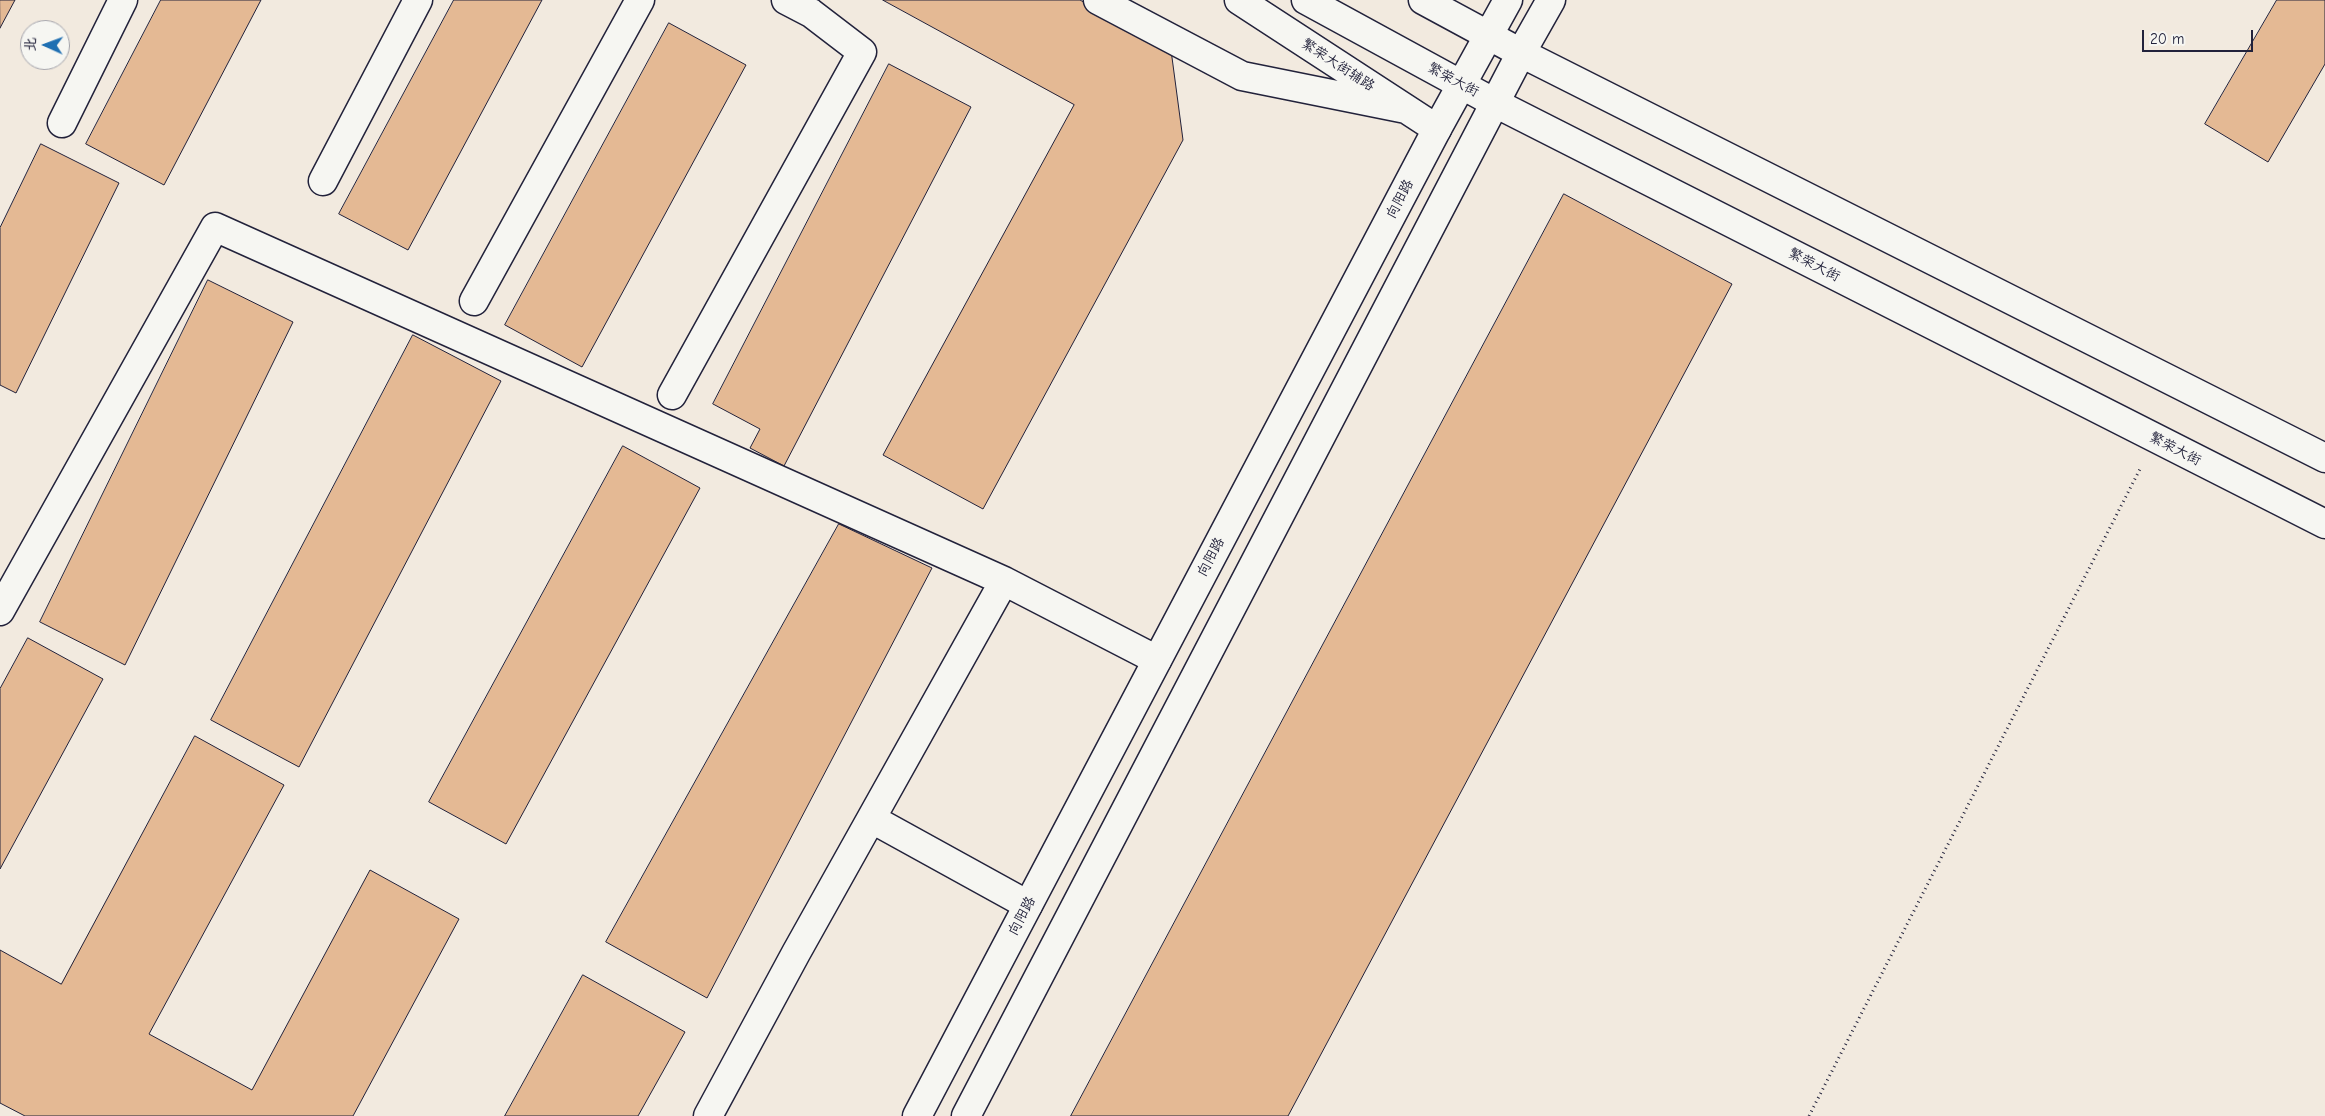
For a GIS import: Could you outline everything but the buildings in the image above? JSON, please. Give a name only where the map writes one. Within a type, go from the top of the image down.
[{"type":"main road","points":[[62,123],[123,0]]},
{"type":"main road","points":[[323,181],[418,0]]},
{"type":"main road","points":[[474,301],[640,0]]},
{"type":"main road","points":[[672,395],[862,52],[814,6],[786,0]]},
{"type":"main road","points":[[1098,0],[1242,76],[1406,109]]},
{"type":"main road","name":"繁荣大街辅路","points":[[1239,0],[1437,129]]},
{"type":"main road","name":"繁荣大街","points":[[1306,0],[1495,102],[2155,440],[2325,524]]},
{"type":"main road","points":[[1423,0],[1521,53],[2325,458]]},
{"type":"main road","name":"向阳路","points":[[917,1116],[1437,129],[1490,36],[1508,0]]},
{"type":"main road","points":[[966,1116],[1495,102],[1552,0]]},
{"type":"main road","points":[[0,612],[215,227],[1004,581],[1157,660]]},
{"type":"main road","points":[[708,1116],[796,953],[1004,581]]},
{"type":"main road","points":[[872,819],[1028,905]]},
{"type":"path","points":[[1809,1116],[2155,440]]}]
